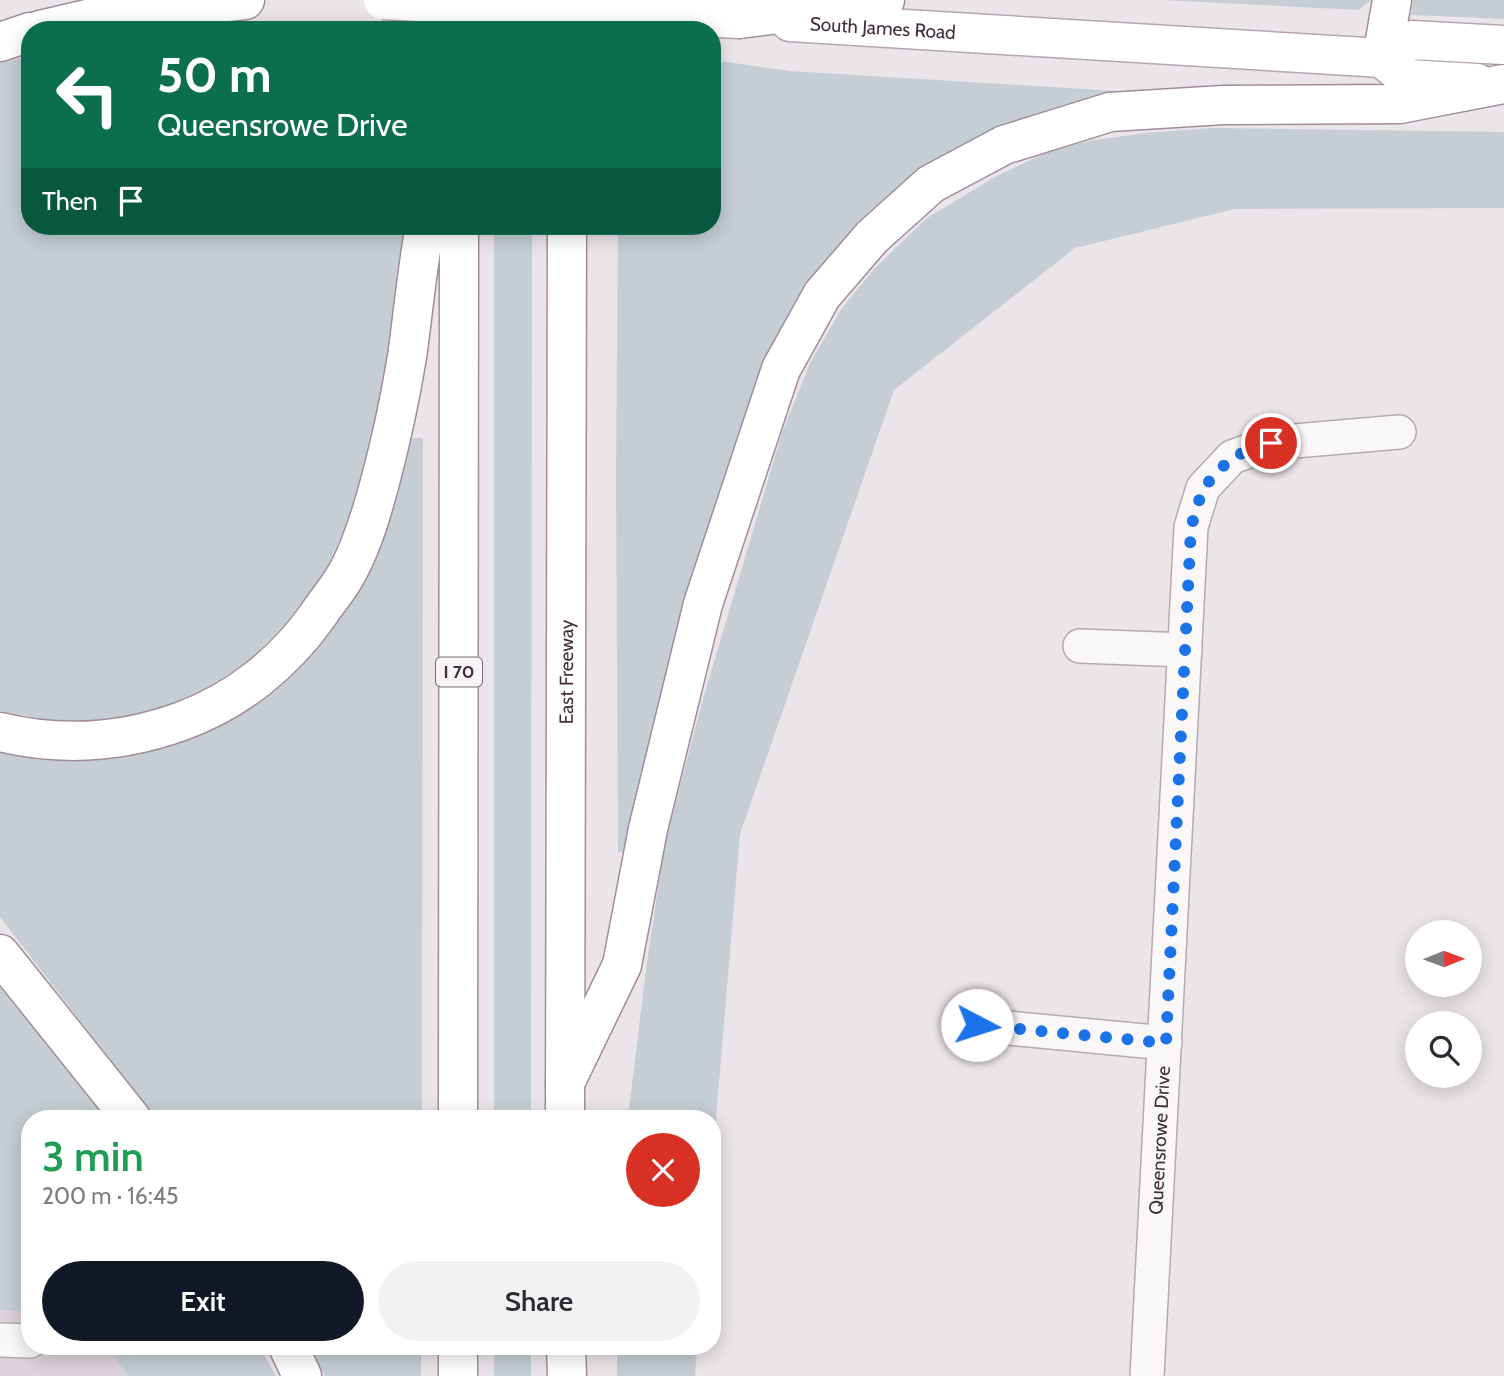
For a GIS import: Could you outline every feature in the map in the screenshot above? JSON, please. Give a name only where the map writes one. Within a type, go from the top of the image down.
[{"type":"main road","points":[[79,21],[100,16],[244,0]]},
{"type":"main road","name":"South James Road","points":[[383,0],[1382,58]]},
{"type":"main road","points":[[459,0],[459,21]]},
{"type":"main road","points":[[567,0],[567,21]]},
{"type":"main road","points":[[739,19],[885,0]]},
{"type":"main road","points":[[1382,58],[1392,0]]},
{"type":"main road","points":[[0,42],[21,35]]},
{"type":"main road","points":[[1382,58],[1412,40],[1504,45]]},
{"type":"main road","points":[[1382,58],[1407,79],[1503,84]]},
{"type":"main road","points":[[565,1101],[622,965],[648,829],[703,604],[781,369],[822,295],[872,237],[930,184],[1004,145],[1110,112],[1223,105],[1400,104],[1503,84]]},
{"type":"main road","points":[[0,732],[29,739],[100,741],[165,727],[204,713],[234,696],[268,671],[299,642],[347,573],[363,537],[374,502],[391,442],[407,359],[424,235]]},
{"type":"main road","name":"I 70","points":[[458,1110],[459,235]]},
{"type":"main road","name":"East Freeway","points":[[565,1101],[567,235]]},
{"type":"main road","points":[[0,954],[125,1110]]},
{"type":"main road","points":[[292,1355],[302,1376]]},
{"type":"main road","points":[[458,1355],[458,1376]]},
{"type":"main road","points":[[566,1355],[567,1376]]},
{"type":"street","name":"Queensrowe Drive","points":[[1147,1376],[1191,527],[1203,488],[1232,457],[1271,443],[1399,432]]},
{"type":"street","points":[[1080,646],[1185,650]]},
{"type":"street","points":[[977,1025],[1166,1043]]},
{"type":"street","points":[[0,1340],[21,1341]]},
{"type":"shaded area","points":[[1162,0],[1371,0],[1359,10]]},
{"type":"shaded area","points":[[1413,0],[1504,0],[1504,19],[1411,15]]},
{"type":"shaded area","points":[[21,58],[21,235],[403,235],[391,345],[361,493],[325,571],[288,621],[249,661],[204,690],[151,712],[100,721],[49,720],[0,711],[0,63]]},
{"type":"shaded area","points":[[721,61],[790,71],[1116,91],[1116,102],[1060,112],[834,264],[629,853],[618,852],[618,235],[721,235]]},
{"type":"shaded area","points":[[1213,128],[1504,132],[1504,208],[1235,209],[1075,248],[894,390],[740,834],[717,1110],[629,1110],[664,847],[703,699],[782,433],[810,363],[842,308],[875,268],[927,218],[995,177],[1049,151],[1089,141]]},
{"type":"shaded area","points":[[494,235],[532,235],[531,1110],[494,1110]]},
{"type":"shaded area","points":[[410,438],[423,438],[422,1110],[149,1110],[0,917],[0,748],[168,744],[383,536]]},
{"type":"shaded area","points":[[0,980],[104,1110],[21,1110],[21,1311],[0,1310]]},
{"type":"shaded area","points":[[0,1310],[21,1311],[21,1355],[113,1355],[128,1376],[0,1376]]},
{"type":"shaded area","points":[[113,1355],[264,1355],[276,1376],[128,1376]]},
{"type":"shaded area","points":[[313,1355],[421,1355],[421,1376],[325,1376]]},
{"type":"shaded area","points":[[494,1355],[531,1355],[531,1376],[494,1376]]},
{"type":"shaded area","points":[[617,1355],[696,1355],[695,1376],[617,1376]]},
{"type":"route","points":[[977,1025],[1166,1043],[1191,527],[1203,488],[1232,457],[1271,443]]}]
